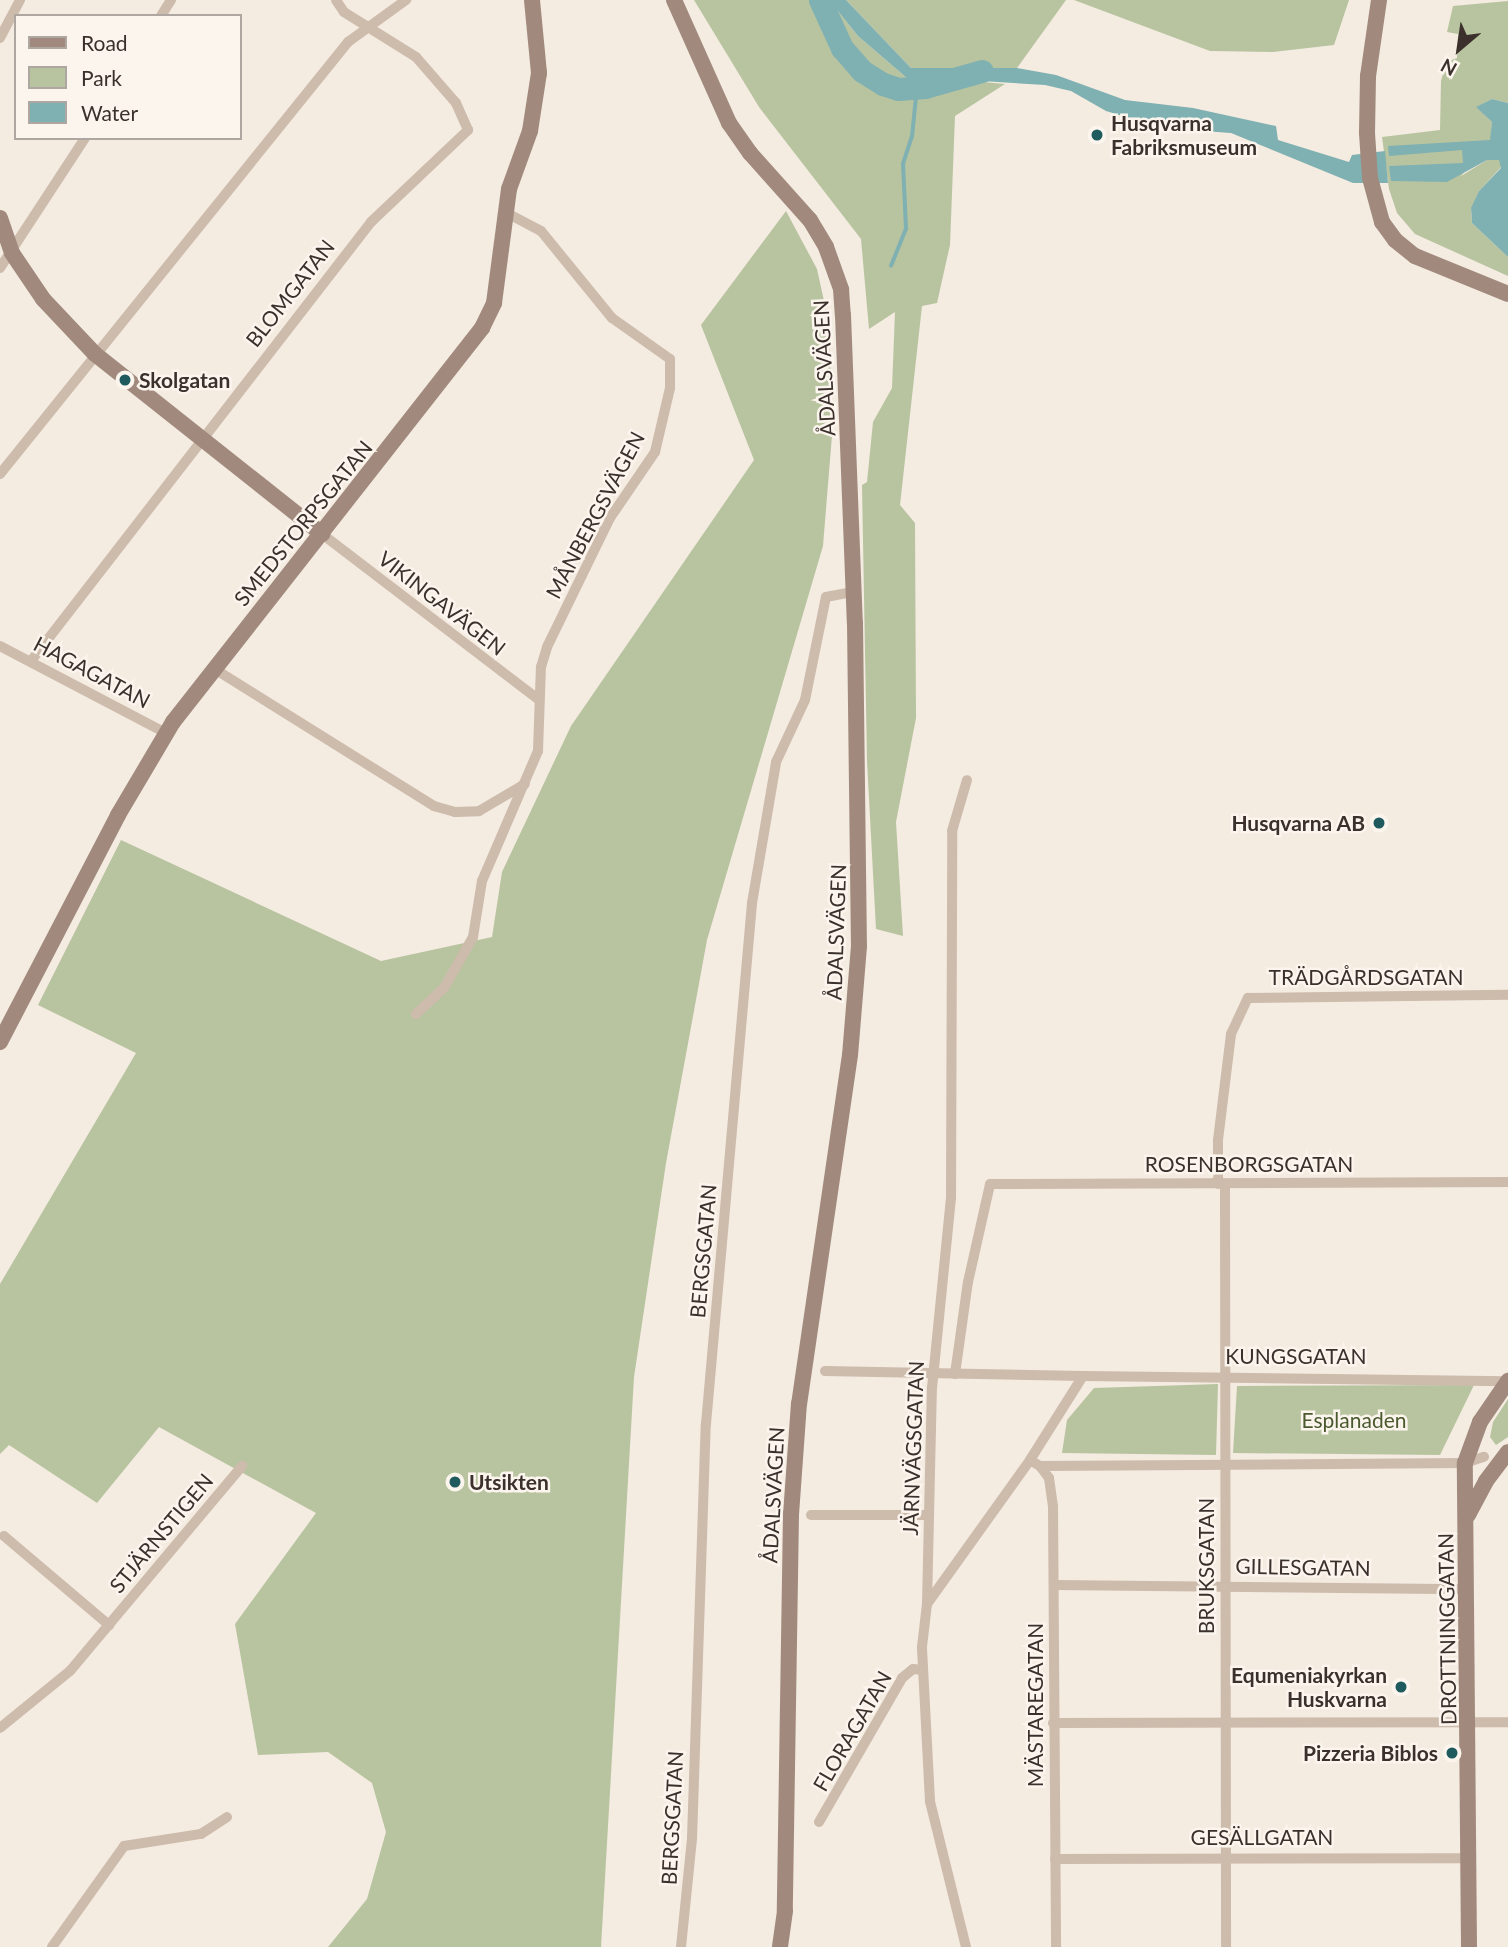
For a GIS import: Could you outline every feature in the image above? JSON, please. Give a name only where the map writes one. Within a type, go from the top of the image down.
[{"type":"street","points":[[0,38],[20,0]]},
{"type":"street","points":[[336,0],[344,12],[372,27]]},
{"type":"street","points":[[0,474],[348,41],[372,27],[406,0]]},
{"type":"street","name":"SMEDSTORPSGATAN","points":[[0,1042],[166,733],[213,668],[322,534],[482,328],[494,303],[505,212],[530,131],[539,73],[532,0]]},
{"type":"street","name":"ÅDALSVÄGEN","points":[[674,0],[729,122],[750,153],[810,220],[841,289],[852,592],[859,946],[850,1055],[796,1444],[790,1528],[785,1911],[779,1947]]},
{"type":"street","points":[[1379,0],[1368,76],[1367,134],[1372,188],[1382,222],[1404,249],[1508,293]]},
{"type":"street","name":"BLOMGATAN","points":[[31,661],[200,438],[371,222],[468,130],[456,103],[416,57],[372,27]]},
{"type":"street","points":[[0,268],[84,140]]},
{"type":"street","name":"MÅNBERGSVÄGEN","points":[[416,1014],[444,988],[473,937],[482,881],[537,751],[547,648],[610,517],[655,452],[670,388],[670,359],[612,318],[541,231],[505,212]]},
{"type":"street","points":[[0,218],[12,253],[43,299],[94,354],[322,534]]},
{"type":"street","name":"VIKINGAVÄGEN","points":[[322,534],[540,700]]},
{"type":"street","name":"BERGSGATAN","points":[[681,1947],[692,1839],[706,1424],[752,904],[776,762],[805,701],[825,597],[852,592]]},
{"type":"street","name":"HAGAGATAN","points":[[0,646],[166,733]]},
{"type":"street","points":[[213,668],[424,802],[445,810],[480,811],[524,784]]},
{"type":"street","name":"JÄRNVÄGSGATAN","points":[[966,1947],[930,1801],[923,1670],[928,1604],[935,1372],[951,1198],[952,831],[967,780]]},
{"type":"street","name":"TRÄDGÅRDSGATAN","points":[[1222,1184],[1218,1140],[1231,1034],[1248,998],[1508,995]]},
{"type":"street","name":"ROSENBORGSGATAN","points":[[954,1374],[968,1282],[990,1184],[1508,1182]]},
{"type":"street","name":"BRUKSGATAN","points":[[1222,1184],[1226,1947]]},
{"type":"street","name":"KUNGSGATAN","points":[[825,1371],[1508,1381]]},
{"type":"street","points":[[928,1604],[1035,1463],[1083,1376]]},
{"type":"street","name":"DROTTNINGGATAN","points":[[1469,1947],[1465,1463],[1490,1403],[1508,1381]]},
{"type":"street","points":[[1473,1442],[1485,1457]]},
{"type":"street","points":[[1035,1463],[1465,1463],[1506,1455]]},
{"type":"street","name":"DROTTNINGGATAN","points":[[1466,1521],[1506,1455]]},
{"type":"street","name":"MÄSTAREGATAN","points":[[1035,1463],[1049,1478],[1053,1507],[1056,1947]]},
{"type":"street","name":"STJÄRNSTIGEN","points":[[0,1728],[48,1692],[109,1625],[242,1466]]},
{"type":"street","points":[[811,1514],[929,1515]]},
{"type":"street","name":"STJÄRNSTIGEN","points":[[4,1536],[109,1625]]},
{"type":"street","name":"GILLESGATAN","points":[[1054,1585],[1467,1588]]},
{"type":"street","name":"FLORAGATAN","points":[[820,1822],[902,1678],[914,1669],[923,1670]]},
{"type":"street","points":[[1054,1723],[1508,1722]]},
{"type":"street","points":[[52,1947],[124,1846],[201,1834],[226,1816]]},
{"type":"street","name":"GESÄLLGATAN","points":[[1055,1859],[1225,1855],[1469,1858]]},
{"type":"green space","points":[[694,0],[829,0],[858,36],[915,85],[950,79],[1005,84],[955,116],[950,245],[937,303],[922,306],[900,505],[915,523],[916,718],[896,822],[903,936],[876,929],[867,761],[862,485],[867,482],[873,422],[892,388],[895,312],[869,329],[861,239],[759,107]]},
{"type":"green space","points":[[846,0],[1066,0],[1017,68],[911,68]]},
{"type":"green space","points":[[1074,0],[1349,0],[1334,45],[1273,52],[1210,51]]},
{"type":"green space","points":[[1508,1],[1508,103],[1492,99],[1477,107],[1492,122],[1491,140],[1461,176],[1487,160],[1499,160],[1503,165],[1479,191],[1471,210],[1472,223],[1508,257],[1508,276],[1415,234],[1397,213],[1389,189],[1382,137],[1440,130],[1441,81],[1446,62],[1457,58],[1458,34],[1447,32],[1453,6]]},
{"type":"green space","points":[[786,211],[817,269],[828,319],[833,423],[823,546],[707,940],[666,1163],[634,1377],[601,1947],[328,1947],[367,1899],[386,1832],[372,1783],[328,1752],[258,1755],[235,1624],[316,1513],[159,1427],[97,1503],[9,1445],[0,1454],[0,1284],[136,1053],[38,1005],[121,840],[381,961],[492,937],[502,872],[571,726],[754,460],[701,325]]},
{"type":"green space","points":[[1218,1384],[1216,1455],[1062,1453],[1067,1420],[1094,1388]]},
{"type":"green space","name":"Esplanaden","points":[[1474,1385],[1440,1455],[1233,1453],[1237,1386]]},
{"type":"green space","points":[[1508,1399],[1508,1437],[1496,1445],[1490,1437],[1493,1422]]},
{"type":"water","points":[[829,0],[846,0],[911,68],[1017,68],[1056,75],[1125,100],[1193,108],[1276,126],[1278,140],[1349,162],[1352,155],[1385,151],[1388,183],[1353,183],[1231,133],[1162,128],[1106,111],[1071,91],[1045,85],[950,79],[915,85],[858,36]]},
{"type":"water","points":[[1492,99],[1508,103],[1508,257],[1472,223],[1471,208],[1479,191],[1501,168],[1499,160],[1487,160],[1447,182],[1391,181],[1389,166],[1463,163],[1462,150],[1389,156],[1388,146],[1490,140],[1492,122],[1476,107]]},
{"type":"waterway","points":[[820,0],[842,48],[862,71],[883,84],[898,89],[925,87],[982,71]]},
{"type":"waterway","points":[[891,266],[906,229],[903,164],[912,137],[917,87]]},
{"type":"place","name":"Husqvarna Fabriksmuseum","points":[[1097,135]]},
{"type":"place","name":"Skolgatan","points":[[125,380]]},
{"type":"place","name":"Husqvarna AB","points":[[1379,823]]},
{"type":"place","name":"Utsikten","points":[[455,1482]]},
{"type":"place","name":"Equmeniakyrkan Huskvarna","points":[[1401,1687]]},
{"type":"place","name":"Pizzeria Biblos","points":[[1452,1753]]}]
